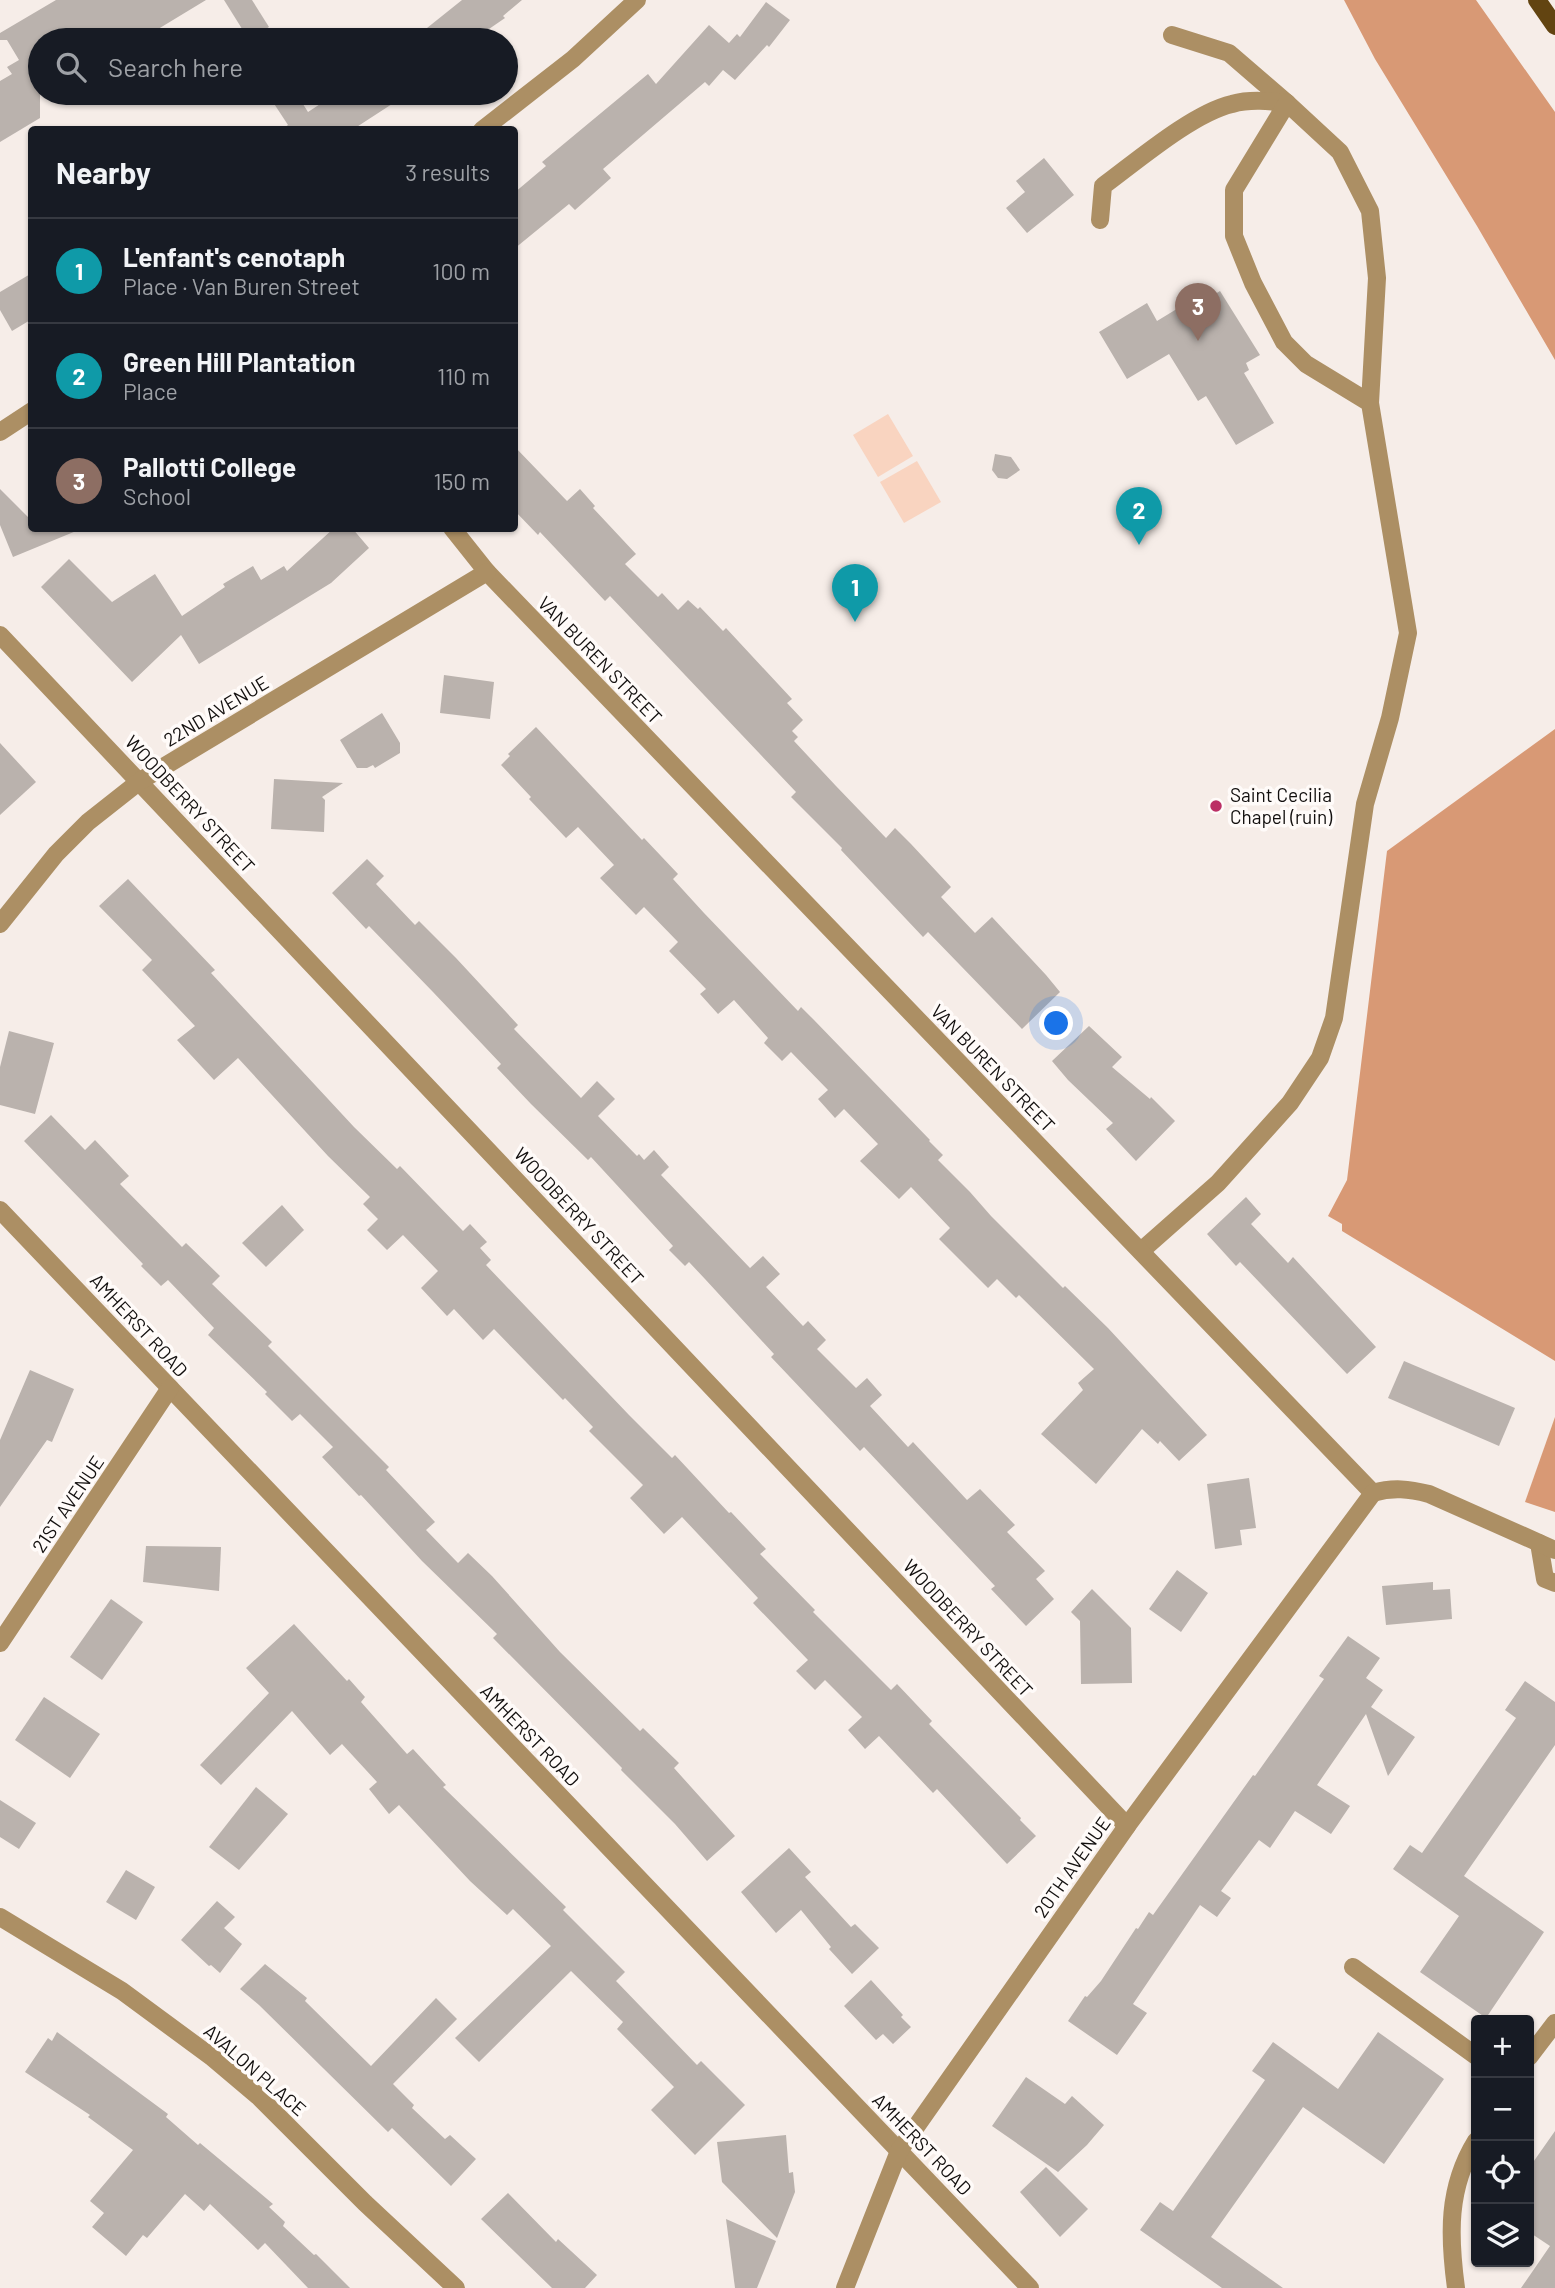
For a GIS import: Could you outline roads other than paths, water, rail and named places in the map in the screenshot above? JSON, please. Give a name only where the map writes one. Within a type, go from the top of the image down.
[{"type":"main road","points":[[1537,0],[1555,26]]},
{"type":"street","points":[[518,102],[573,59],[638,0]]},
{"type":"street","points":[[1140,1251],[1218,1183],[1290,1103],[1320,1058],[1334,1018],[1365,804],[1390,718],[1408,633],[1370,403],[1377,278],[1370,211],[1340,152],[1287,103],[1229,53],[1172,35]]},
{"type":"street","points":[[1100,220],[1103,186],[1203,114],[1232,104],[1260,100],[1287,103]]},
{"type":"street","points":[[1287,103],[1234,190],[1234,236],[1253,283],[1284,342],[1306,364],[1370,403]]},
{"type":"street","points":[[487,126],[514,105]]},
{"type":"street","points":[[0,432],[28,414]]},
{"type":"street","name":"VAN BUREN STREET","points":[[455,532],[486,572],[1373,1493]]},
{"type":"street","name":"22ND AVENUE","points":[[0,924],[72,838],[140,781],[486,572]]},
{"type":"street","name":"WOODBERRY STREET","points":[[0,635],[1127,1826]]},
{"type":"street","name":"AMHERST ROAD","points":[[0,1210],[1030,2288]]},
{"type":"street","name":"21ST AVENUE","points":[[0,1643],[170,1388]]},
{"type":"street","points":[[1373,1493],[1389,1489],[1407,1489],[1429,1494],[1547,1546],[1545,1578],[1555,1583]]},
{"type":"street","name":"20TH AVENUE","points":[[845,2288],[900,2151],[1127,1826],[1373,1493]]},
{"type":"street","name":"AVALON PLACE","points":[[0,1917],[122,1991],[213,2058],[258,2096],[365,2203],[456,2288]]},
{"type":"street","points":[[1353,1967],[1471,2052]]},
{"type":"street","points":[[1534,2050],[1555,2022]]},
{"type":"street","points":[[1456,2288],[1450,2219],[1456,2184],[1471,2150]]},
{"type":"place","name":"Pallotti College","points":[[1198,341]]},
{"type":"place","name":"Green Hill Plantation","points":[[1139,545]]},
{"type":"place","name":"L'enfant's cenotaph","points":[[855,622]]},
{"type":"place","name":"Saint Cecilia Chapel (ruin)","points":[[1216,806]]}]
